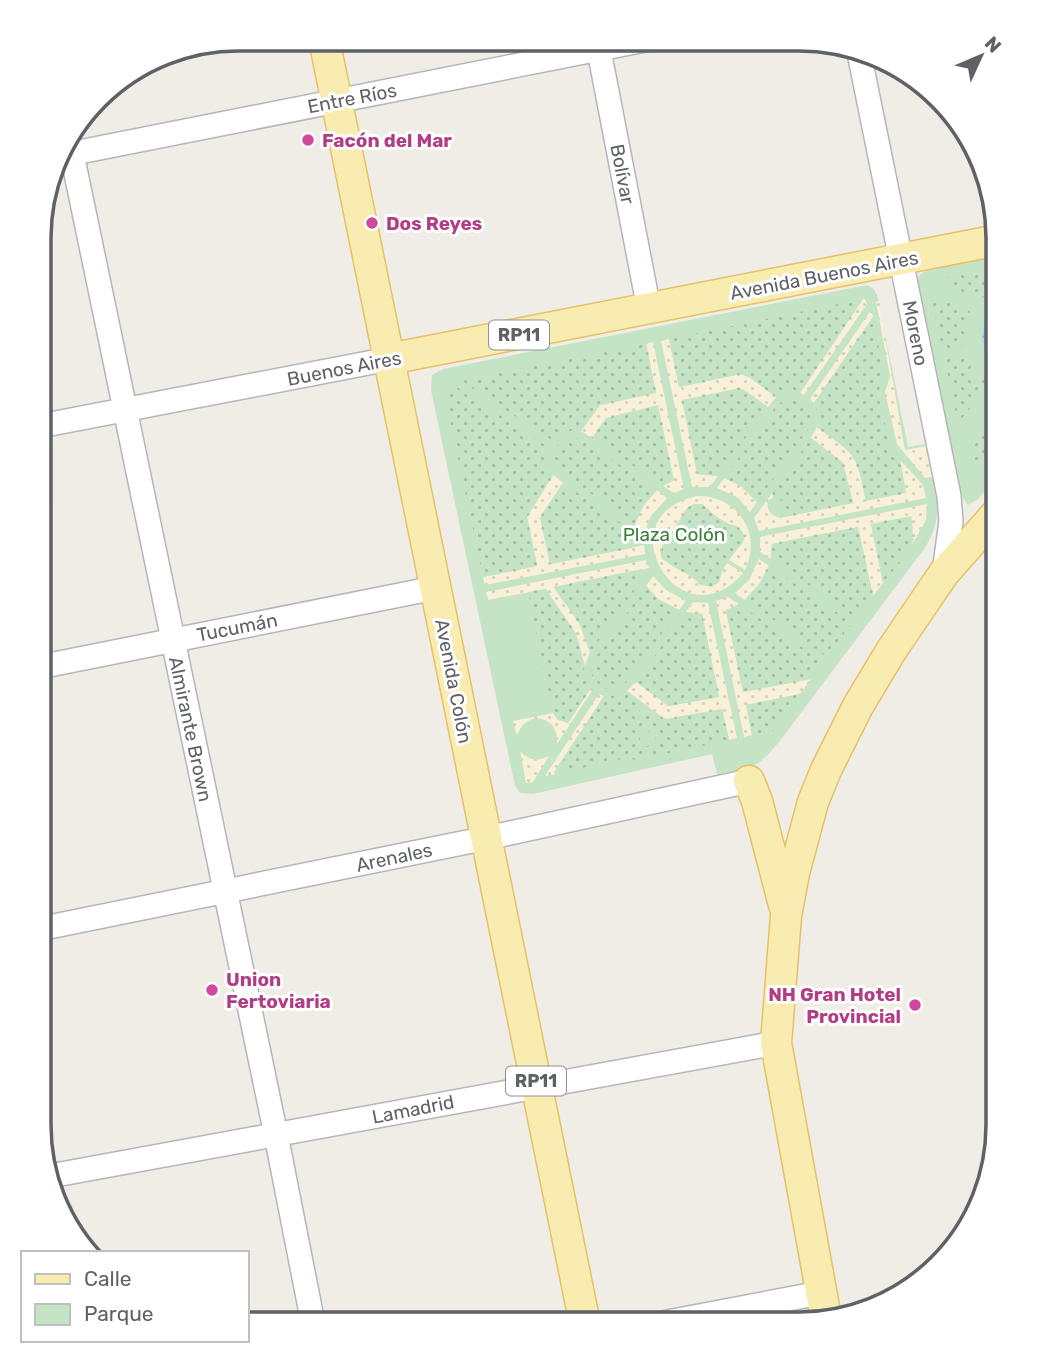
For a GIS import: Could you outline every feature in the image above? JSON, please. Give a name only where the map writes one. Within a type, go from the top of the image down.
[{"type":"main road","name":"Avenida Colón","points":[[326,51],[583,1312]]},
{"type":"main road","name":"Avenida Buenos Aires","points":[[649,309],[986,243]]},
{"type":"main road","name":"Buenos Aires","points":[[389,359],[649,309]]},
{"type":"main road","points":[[823,1306],[776,1043],[786,916],[794,873],[813,802],[826,770],[873,680],[944,573],[986,526]]},
{"type":"main road","points":[[749,781],[757,801],[786,916]]},
{"type":"street","name":"Entre Ríos","points":[[75,146],[336,101],[566,51]]},
{"type":"street","name":"Bolívar","points":[[599,51],[649,309]]},
{"type":"street","name":"Moreno","points":[[861,61],[949,496],[951,521],[944,573]]},
{"type":"street","name":"Almirante Brown","points":[[68,159],[125,410],[311,1312]]},
{"type":"street","name":"Buenos Aires","points":[[51,424],[389,359]]},
{"type":"street","name":"Tucumán","points":[[51,665],[435,588]]},
{"type":"street","name":"Arenales","points":[[51,927],[749,781]]},
{"type":"street","name":"Lamadrid","points":[[58,1175],[776,1043]]},
{"type":"street","points":[[768,1312],[823,1306]]},
{"type":"green space","points":[[986,258],[986,490],[968,505],[961,495],[916,284],[925,271]]},
{"type":"green space","points":[[986,270],[986,295],[978,301],[942,279]]},
{"type":"green space","name":"Plaza Colón","points":[[867,285],[874,289],[877,295],[908,447],[926,444],[937,510],[936,523],[924,549],[779,742],[758,763],[745,769],[717,774],[712,754],[533,794],[520,793],[515,786],[431,390],[432,375],[443,369]]},
{"type":"green space","points":[[931,296],[970,311],[965,324],[965,345],[942,349]]},
{"type":"green space","points":[[863,299],[800,393],[788,392],[776,397],[741,374],[679,387],[669,339]]},
{"type":"green space","points":[[873,317],[884,376],[878,393],[890,446],[900,460],[906,493],[866,501],[857,464],[840,444],[817,427],[819,415],[814,403]]},
{"type":"green space","points":[[646,344],[656,393],[600,405],[581,431],[564,431],[552,440],[461,381]]},
{"type":"green space","points":[[967,354],[973,366],[967,371],[968,379],[980,375],[986,380],[986,389],[958,423],[945,360]]},
{"type":"green space","points":[[458,388],[548,447],[547,463],[553,475],[527,517],[537,566],[483,577],[444,391]]},
{"type":"green space","points":[[740,388],[768,407],[718,476],[697,474],[682,400]]},
{"type":"green space","points":[[789,398],[800,400],[810,409],[812,424],[757,502],[741,486],[724,478],[777,405]]},
{"type":"green space","points":[[658,405],[674,480],[663,486],[592,438],[606,418]]},
{"type":"green space","points":[[986,424],[986,457],[976,466],[966,461]]},
{"type":"green space","points":[[570,437],[583,440],[657,490],[643,506],[635,524],[557,470],[553,460],[554,450],[560,442]]},
{"type":"green space","points":[[811,438],[843,463],[853,503],[779,518],[787,509],[779,498],[773,498],[773,492]]},
{"type":"green space","points":[[563,483],[633,531],[632,548],[550,564],[540,518]]},
{"type":"green space","points":[[702,504],[722,521],[737,526],[745,536],[743,543],[727,561],[719,582],[712,587],[700,585],[691,576],[669,564],[661,555],[663,543],[668,540],[687,508]]},
{"type":"green space","points":[[911,516],[913,527],[910,545],[902,560],[883,583],[871,524]]},
{"type":"green space","points":[[858,527],[873,596],[856,618],[771,559],[772,544]]},
{"type":"green space","points":[[769,566],[852,623],[827,657],[745,600],[760,583]]},
{"type":"green space","points":[[637,570],[642,580],[590,653],[580,625],[554,587]]},
{"type":"green space","points":[[646,586],[658,599],[679,610],[625,684],[614,690],[602,688],[592,676],[593,661]]},
{"type":"green space","points":[[546,589],[576,635],[591,688],[568,723],[558,720],[553,713],[528,592]]},
{"type":"green space","points":[[739,604],[823,662],[811,679],[743,692],[726,610]]},
{"type":"green space","points":[[686,612],[702,614],[719,697],[668,706],[636,682]]},
{"type":"green space","points":[[627,691],[637,699],[644,734],[639,735],[642,747],[657,744],[654,732],[649,733],[643,704],[659,717],[668,719],[722,709],[729,740],[555,774],[604,696],[617,696]]},
{"type":"green space","points":[[800,694],[773,731],[752,735],[746,705]]},
{"type":"sand","points":[[863,299],[867,304],[804,395],[800,393]]},
{"type":"sand","points":[[879,301],[905,450],[927,446],[933,477],[925,478],[897,444],[885,392],[890,376],[876,302]]},
{"type":"sand","points":[[871,310],[873,317],[814,403],[810,399]]},
{"type":"sand","points":[[669,339],[679,387],[741,374],[776,397],[768,407],[743,389],[697,474],[718,476],[710,487],[692,487],[661,341]]},
{"type":"sand","points":[[653,342],[684,489],[674,493],[663,486],[674,480],[606,418],[592,438],[581,431],[600,405],[656,393],[646,344]]},
{"type":"sand","points":[[817,427],[849,451],[858,464],[906,493],[900,460],[923,485],[926,498],[759,531],[754,518],[773,492],[773,498],[768,500],[768,509],[771,514],[780,518],[853,503],[843,463],[811,438]]},
{"type":"sand","points":[[553,475],[563,483],[542,514],[550,564],[644,545],[645,554],[485,585],[483,577],[537,566],[527,517]]},
{"type":"sand","points":[[724,478],[741,486],[757,502],[750,512],[737,497],[717,488]]},
{"type":"sand","points":[[657,490],[667,498],[651,516],[645,531],[635,524],[643,506]]},
{"type":"sand","points":[[697,496],[711,497],[735,509],[743,519],[751,543],[745,570],[729,560],[744,540],[743,532],[694,504],[687,508],[660,551],[662,559],[695,578],[700,585],[720,578],[727,563],[743,573],[719,591],[696,595],[676,586],[661,569],[653,548],[655,527],[669,508]]},
{"type":"sand","points":[[927,504],[926,520],[911,546],[914,538],[871,524],[883,583],[873,596],[858,527],[772,544],[771,559],[760,552],[760,537]]},
{"type":"sand","points":[[759,559],[769,566],[760,583],[745,600],[735,593],[749,580]]},
{"type":"sand","points":[[646,560],[649,568],[554,587],[589,642],[590,652],[585,666],[576,634],[546,589],[488,600],[486,592]]},
{"type":"sand","points":[[653,576],[666,590],[686,601],[679,610],[658,599],[646,586]]},
{"type":"sand","points":[[728,597],[739,604],[726,611],[743,692],[811,679],[800,694],[746,705],[752,735],[744,737],[716,601]]},
{"type":"sand","points":[[693,602],[708,603],[737,738],[729,740],[722,709],[665,719],[627,691],[636,682],[669,706],[719,697],[702,614],[686,612]]},
{"type":"sand","points":[[591,688],[593,689],[557,744],[557,734],[553,727],[542,719],[527,721],[517,736],[513,721],[553,713],[558,720],[568,723]]},
{"type":"sand","points":[[599,694],[604,696],[555,774],[545,776]]},
{"type":"sand","points":[[520,751],[533,759],[549,756],[533,782],[526,783]]},
{"type":"water","points":[[986,320],[986,354],[982,337]]},
{"type":"place","name":"Facón del Mar","points":[[308,140]]},
{"type":"place","name":"Dos Reyes","points":[[372,223]]},
{"type":"place","name":"Union Fertoviaria","points":[[212,990]]},
{"type":"place","name":"NH Gran Hotel Provincial","points":[[915,1005]]}]
